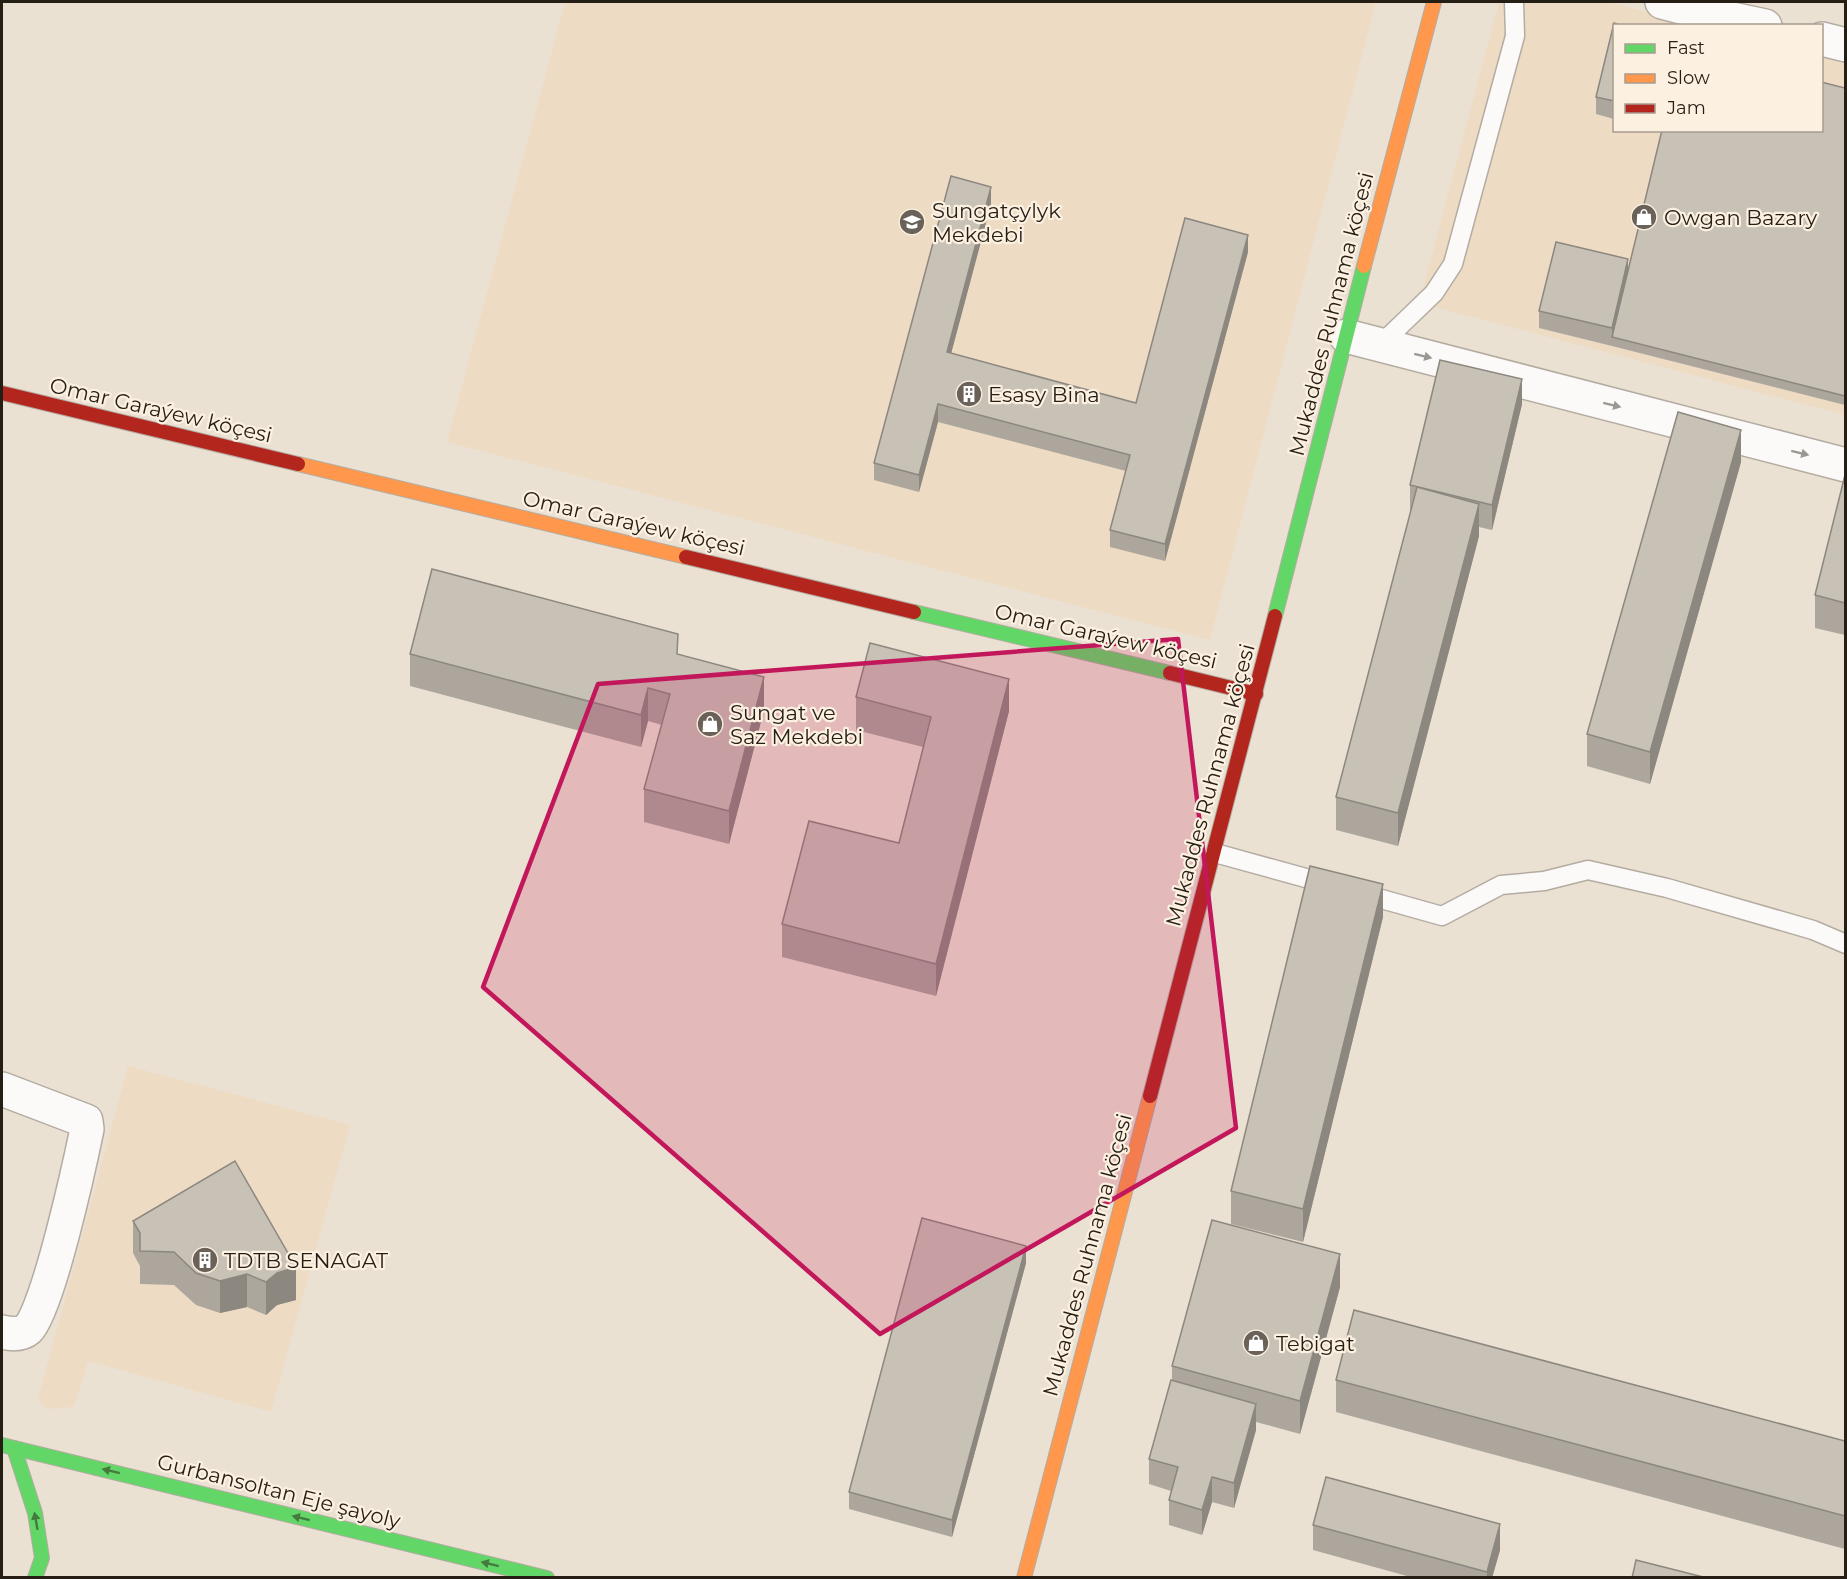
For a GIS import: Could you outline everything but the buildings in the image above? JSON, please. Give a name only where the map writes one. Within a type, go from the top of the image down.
[{"type":"street","name":"Mukaddes Ruhnama köçesi","points":[[1024,1578],[1215,853],[1346,336],[1434,2]]},
{"type":"street","points":[[1662,2],[1705,7],[1759,24]]},
{"type":"street","points":[[1823,40],[1845,45]]},
{"type":"street","points":[[1346,336],[1845,465]]},
{"type":"street","name":"Omar Garaýew köçesi","points":[[2,393],[1256,694]]},
{"type":"street","points":[[2,1089],[86,1121],[87,1129],[67,1214],[35,1319],[26,1331],[11,1335],[2,1332]]},
{"type":"street","points":[[8,1446],[35,1513],[42,1558],[35,1578]]},
{"type":"street","name":"Gurbansoltan Eje şayoly","points":[[8,1446],[547,1578]]},
{"type":"lane","points":[[1380,345],[1434,293],[1453,264],[1515,36],[1514,2]]},
{"type":"lane","points":[[1215,853],[1442,916],[1502,885],[1544,881],[1588,870],[1666,888],[1779,920],[1845,944]]},
{"type":"highlighted area","points":[[1178,639],[1236,1128],[880,1334],[483,987],[598,684]]},
{"type":"shaded area","name":"Sungatçylyk Mekdebi","points":[[565,2],[1376,2],[1210,640],[447,442]]},
{"type":"shaded area","name":"Owgan Bazary","points":[[1499,2],[1608,2],[1694,24],[1613,24],[1613,132],[1823,132],[1823,58],[1845,64],[1845,415],[1419,303]]},
{"type":"shaded area","name":"TDTB SENAGAT","points":[[128,1066],[350,1125],[271,1412],[88,1361],[74,1407],[47,1409],[38,1399]]},
{"type":"traffic: fast","points":[[1275,616],[1364,266]]},
{"type":"traffic: fast","points":[[914,612],[1170,673]]},
{"type":"traffic: fast","points":[[2,1445],[547,1578]]},
{"type":"traffic: fast","points":[[14,1448],[35,1513],[42,1558],[35,1578]]},
{"type":"traffic: slow","points":[[1364,266],[1434,2]]},
{"type":"traffic: slow","points":[[298,464],[686,557]]},
{"type":"traffic: slow","points":[[1024,1578],[1150,1096]]},
{"type":"traffic: jam","points":[[2,393],[298,464]]},
{"type":"traffic: jam","points":[[686,557],[914,612]]},
{"type":"traffic: jam","points":[[1150,1096],[1275,616]]},
{"type":"traffic: jam","points":[[1170,673],[1256,694]]},
{"type":"place","name":"Owgan Bazary","points":[[1644,217]]},
{"type":"place","name":"Sungatçylyk Mekdebi","points":[[912,222]]},
{"type":"place","name":"Esasy Bina","points":[[969,394]]},
{"type":"place","name":"Sungat ve Saz Mekdebi","points":[[710,724]]},
{"type":"place","name":"TDTB SENAGAT","points":[[205,1260]]},
{"type":"place","name":"Tebigat","points":[[1256,1343]]}]
